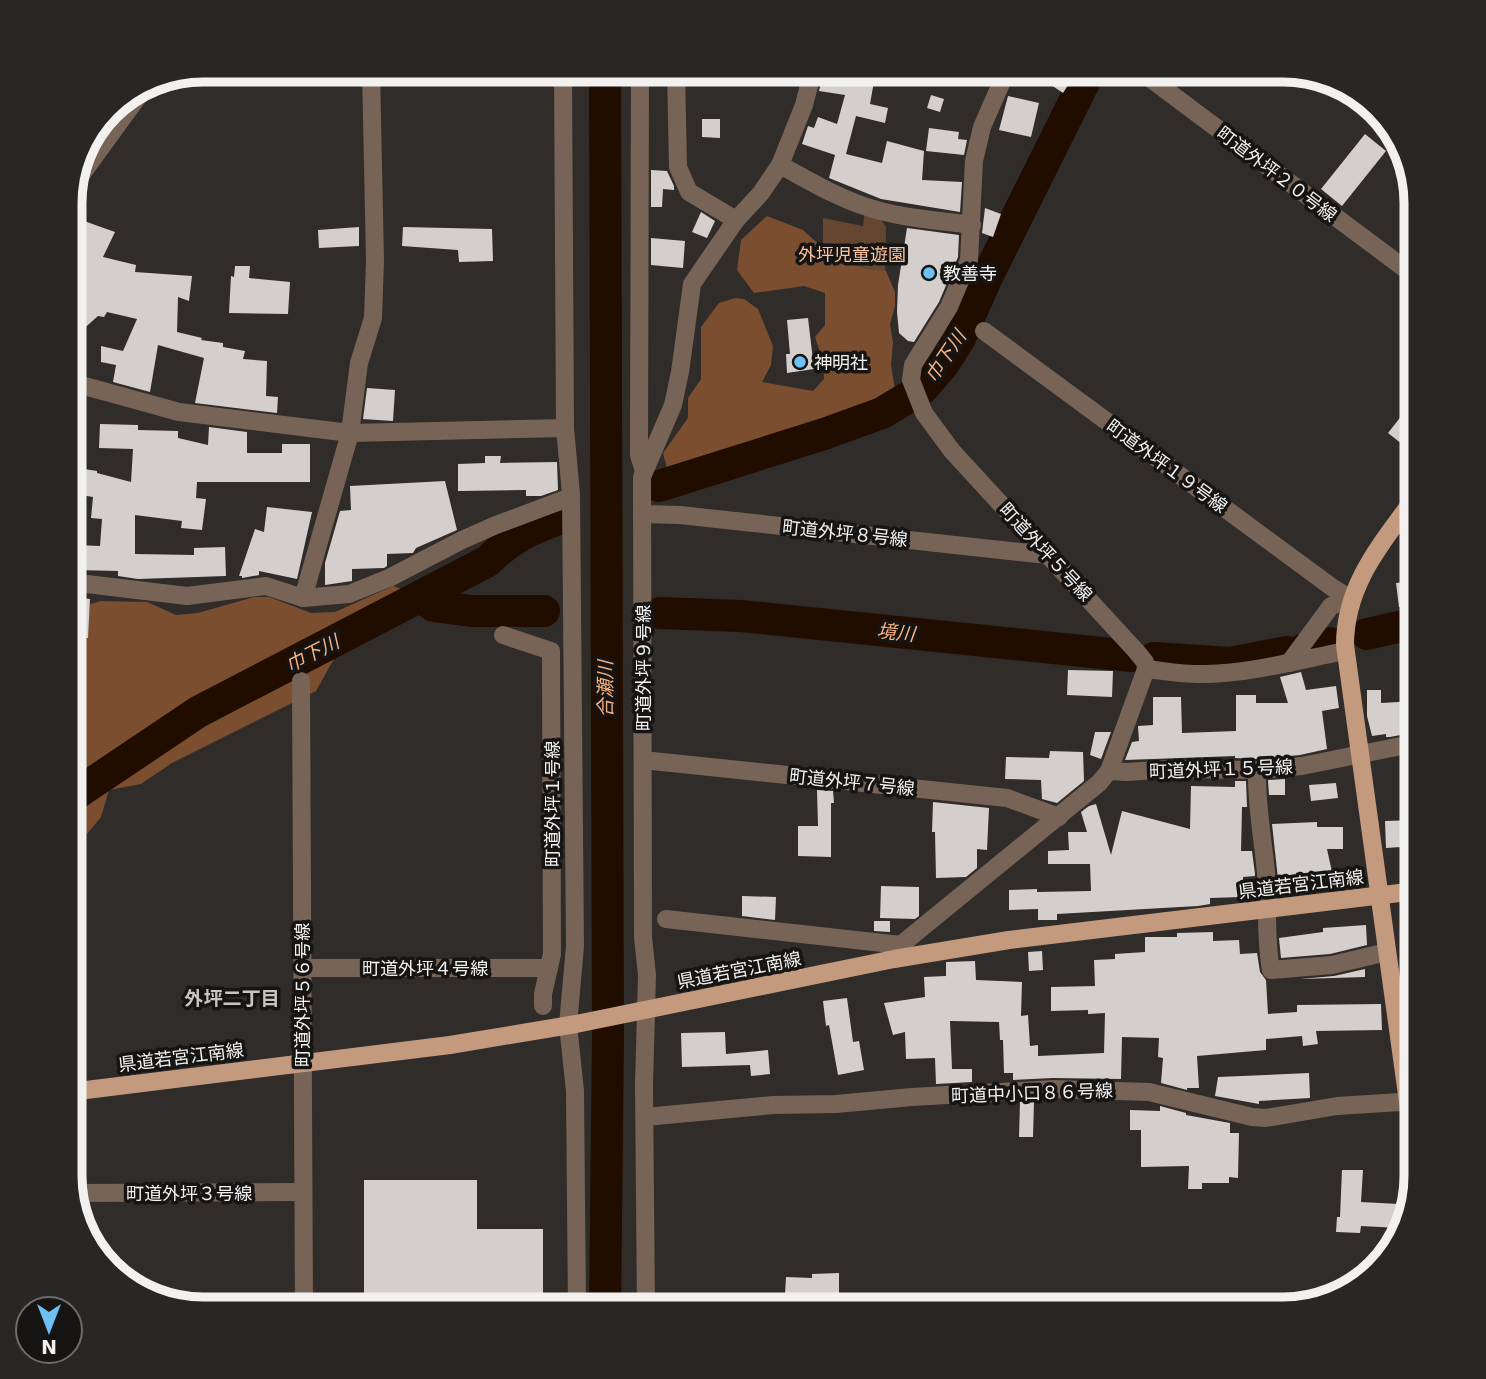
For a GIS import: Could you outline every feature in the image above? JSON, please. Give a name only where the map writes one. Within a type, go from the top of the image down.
[{"type":"main road","points":[[1403,513],[1370,559],[1351,599],[1345,643],[1387,952],[1404,1053]]},
{"type":"main road","name":"県道若宮江南線","points":[[83,1090],[450,1045],[643,1010],[898,952],[1404,892]]},
{"type":"street","points":[[303,598],[350,433],[359,363],[373,318],[375,261],[371,82]]},
{"type":"street","points":[[564,82],[565,428],[571,497],[575,946],[572,1024],[577,1297]]},
{"type":"street","points":[[640,82],[639,455],[644,471]]},
{"type":"street","points":[[676,82],[678,167],[689,192],[736,220]]},
{"type":"street","name":"町道外坪９号線","points":[[646,1297],[643,1010],[647,975],[643,937],[644,471],[673,405],[692,284],[736,220],[780,165],[804,105],[810,82]]},
{"type":"street","name":"町道外坪５号線","points":[[1002,82],[982,127],[974,162],[969,260],[960,283],[913,365],[911,380],[924,413],[953,451],[1142,661]]},
{"type":"street","name":"町道外坪２０号線","points":[[1155,82],[1403,268]]},
{"type":"street","points":[[97,146],[125,112]]},
{"type":"street","points":[[780,165],[832,193],[865,206],[893,214],[972,225]]},
{"type":"street","name":"町道外坪１９号線","points":[[984,331],[1321,580],[1351,599]]},
{"type":"street","points":[[83,386],[179,412],[350,433],[565,428]]},
{"type":"street","points":[[83,584],[187,596],[265,586],[303,598],[349,594],[389,578],[473,535],[571,497]]},
{"type":"street","name":"町道外坪８号線","points":[[642,514],[680,515],[1047,555]]},
{"type":"street","points":[[1295,654],[1331,606],[1351,599]]},
{"type":"street","name":"町道外坪１号線","points":[[503,635],[551,651],[552,954],[542,994],[543,1006]]},
{"type":"street","points":[[666,919],[898,952],[1088,793],[1109,771],[1142,661],[1203,674],[1256,670],[1295,654],[1345,643]]},
{"type":"street","name":"町道外坪５６号線","points":[[301,681],[304,1297]]},
{"type":"street","name":"町道外坪１５号線","points":[[1109,771],[1257,770],[1302,766],[1404,745]]},
{"type":"street","name":"町道外坪７号線","points":[[643,760],[1007,798],[1059,817]]},
{"type":"street","points":[[1257,770],[1256,786],[1267,909],[1267,948],[1271,970],[1332,965],[1387,952]]},
{"type":"street","name":"町道外坪４号線","points":[[302,968],[549,968]]},
{"type":"street","name":"町道中小口８６号線","points":[[645,1117],[773,1105],[836,1104],[1054,1089],[1149,1092],[1266,1118],[1337,1106],[1404,1102]]},
{"type":"street","name":"町道外坪３号線","points":[[84,1193],[303,1197]]},
{"type":"street","points":[[86,1204],[303,1197]]},
{"type":"green space","name":"外坪児童遊園","points":[[865,211],[877,214],[886,227],[885,284],[823,284],[823,218],[863,226]]},
{"type":"shaded area","points":[[767,216],[803,230],[824,249],[842,259],[866,269],[886,271],[895,292],[895,306],[890,324],[893,342],[891,365],[898,409],[877,423],[801,453],[688,486],[667,468],[663,453],[688,418],[688,398],[701,379],[701,327],[719,303],[735,298],[744,299],[758,309],[773,346],[771,365],[762,382],[813,391],[824,379],[823,361],[815,337],[825,325],[825,293],[804,286],[754,293],[737,270],[741,240]]},
{"type":"shaded area","points":[[393,586],[435,601],[335,657],[316,691],[172,763],[141,784],[109,790],[101,817],[87,834],[83,834],[83,641],[86,640],[90,604],[101,601],[147,602],[176,615],[198,613],[254,597],[269,597],[311,613],[335,612]]},
{"type":"building","points":[[821,82],[874,82],[870,104],[888,108],[885,123],[856,116],[846,154],[882,163],[887,141],[924,151],[922,180],[962,182],[960,212],[881,199],[829,178],[835,155],[802,144],[808,126],[814,128],[818,117],[837,124],[845,95],[819,91]]},
{"type":"building","points":[[1047,82],[1070,82],[1063,93]]},
{"type":"building","points":[[931,95],[944,99],[940,112],[927,108]]},
{"type":"building","points":[[1008,96],[1039,103],[1031,137],[999,130]]},
{"type":"building","points":[[702,119],[720,119],[720,138],[702,137]]},
{"type":"building","points":[[929,128],[959,132],[958,139],[967,140],[964,155],[926,151]]},
{"type":"building","points":[[1365,134],[1386,151],[1342,206],[1321,189]]},
{"type":"building","points":[[651,170],[667,171],[674,186],[674,190],[663,189],[662,207],[651,207]]},
{"type":"building","points":[[985,208],[1001,214],[993,237],[982,233]]},
{"type":"building","points":[[701,212],[715,221],[707,238],[692,232]]},
{"type":"building","points":[[83,221],[115,232],[103,257],[136,265],[135,272],[192,276],[189,301],[178,297],[177,332],[245,351],[243,359],[267,361],[266,396],[278,397],[277,413],[195,403],[204,358],[158,345],[150,392],[113,382],[116,365],[101,362],[101,346],[123,351],[137,319],[107,312],[104,317],[98,316],[83,329]]},
{"type":"building","points":[[359,227],[359,246],[319,248],[318,230]]},
{"type":"building","points":[[403,227],[492,229],[493,261],[459,262],[458,250],[402,246]]},
{"type":"building","name":"教善寺","points":[[907,228],[959,235],[958,257],[939,302],[914,342],[908,341],[899,333],[897,312],[898,285]]},
{"type":"building","points":[[651,238],[685,241],[683,268],[651,265]]},
{"type":"building","points":[[235,266],[250,266],[249,278],[290,282],[288,314],[229,313],[231,276],[234,277]]},
{"type":"building","points":[[808,318],[814,369],[787,373],[786,354],[790,354],[787,320]]},
{"type":"building","points":[[367,388],[395,390],[393,421],[363,419]]},
{"type":"building","points":[[1403,414],[1403,445],[1388,433]]},
{"type":"building","points":[[100,424],[138,425],[138,430],[178,431],[178,438],[208,445],[209,427],[247,432],[247,453],[282,453],[282,444],[310,444],[310,482],[197,482],[196,498],[206,499],[202,530],[181,528],[182,521],[135,515],[135,554],[194,555],[194,548],[225,547],[226,576],[138,579],[118,576],[118,571],[83,570],[83,545],[100,546],[102,519],[91,518],[93,497],[83,495],[83,469],[131,482],[133,449],[99,448]]},
{"type":"building","points":[[485,456],[501,456],[500,463],[557,462],[558,490],[541,496],[526,496],[526,490],[458,491],[458,464],[485,463]]},
{"type":"building","points":[[445,481],[457,530],[416,548],[413,553],[387,554],[387,566],[384,568],[352,569],[352,581],[325,585],[325,563],[340,511],[351,510],[350,486]]},
{"type":"building","points":[[267,507],[312,512],[297,579],[259,571],[259,575],[242,578],[239,576],[255,529],[264,532]]},
{"type":"building","points":[[1403,582],[1403,606],[1399,607],[1396,583]]},
{"type":"building","points":[[83,598],[90,599],[88,638],[83,638]]},
{"type":"building","points":[[1068,670],[1113,671],[1112,697],[1067,695]]},
{"type":"building","points":[[1301,672],[1306,690],[1336,686],[1339,708],[1322,711],[1327,749],[1300,755],[1257,759],[1235,756],[1125,760],[1132,742],[1139,741],[1138,726],[1153,725],[1153,697],[1181,697],[1182,733],[1236,731],[1236,695],[1256,695],[1256,703],[1288,703],[1280,677]]},
{"type":"building","points":[[1367,690],[1381,690],[1381,703],[1404,702],[1404,734],[1372,736],[1367,716]]},
{"type":"building","points":[[1095,732],[1111,732],[1101,759],[1090,755]]},
{"type":"building","points":[[1050,751],[1083,752],[1084,781],[1057,803],[1042,799],[1041,780],[1005,779],[1006,757],[1049,758]]},
{"type":"building","points":[[1285,779],[1285,795],[1269,795],[1268,780]]},
{"type":"building","points":[[1235,781],[1246,781],[1247,807],[1242,807],[1241,851],[1252,851],[1255,874],[1243,877],[1243,897],[1210,898],[1210,904],[1198,906],[1057,914],[1057,920],[1038,920],[1038,909],[1009,910],[1009,890],[1091,891],[1090,864],[1048,864],[1048,851],[1069,850],[1068,832],[1087,832],[1081,812],[1089,806],[1096,804],[1111,855],[1122,811],[1190,829],[1191,786],[1235,787]]},
{"type":"building","points":[[1336,783],[1338,798],[1311,801],[1309,785]]},
{"type":"building","points":[[817,790],[833,791],[831,857],[798,856],[798,826],[818,826]]},
{"type":"building","points":[[933,802],[989,808],[987,850],[977,849],[977,868],[966,877],[936,878],[935,832],[932,832]]},
{"type":"building","points":[[1404,820],[1404,847],[1386,848],[1385,821]]},
{"type":"building","points":[[1317,822],[1317,827],[1343,827],[1343,849],[1327,849],[1332,872],[1305,878],[1278,879],[1272,824]]},
{"type":"building","points":[[881,886],[919,887],[919,916],[915,919],[880,918]]},
{"type":"building","points":[[742,896],[776,897],[775,920],[742,916]]},
{"type":"building","points":[[874,921],[890,921],[890,932],[874,931]]},
{"type":"building","points":[[1366,925],[1367,945],[1330,954],[1281,958],[1279,938],[1323,932],[1323,928]]},
{"type":"building","points":[[1213,932],[1213,941],[1239,940],[1240,954],[1257,953],[1260,972],[1266,980],[1268,1014],[1297,1012],[1297,1005],[1381,1004],[1382,1030],[1316,1031],[1318,1044],[1303,1046],[1302,1036],[1266,1039],[1266,1050],[1197,1056],[1199,1088],[1187,1090],[1161,1083],[1163,1058],[1158,1057],[1159,1038],[1122,1037],[1121,1079],[1013,1080],[1013,1073],[1004,1073],[1003,1040],[1000,1040],[999,1022],[950,1021],[952,1069],[972,1069],[972,1082],[936,1084],[935,1058],[906,1059],[905,1032],[893,1035],[884,1003],[925,997],[924,977],[946,976],[946,962],[975,961],[976,980],[1022,982],[1021,1016],[1028,1015],[1030,1046],[1038,1045],[1038,1056],[1104,1053],[1105,1013],[1088,1014],[1088,1010],[1051,1011],[1051,987],[1095,986],[1094,960],[1115,959],[1115,954],[1145,952],[1145,937],[1177,937],[1177,933]]},
{"type":"building","points":[[1042,951],[1043,970],[1029,971],[1028,952]]},
{"type":"building","points":[[1365,969],[1365,977],[1300,979],[1334,976]]},
{"type":"building","points":[[847,998],[853,1042],[859,1041],[864,1070],[838,1075],[823,1001]]},
{"type":"building","points":[[725,1032],[726,1054],[768,1050],[770,1074],[751,1076],[750,1065],[682,1067],[681,1033]]},
{"type":"building","points":[[1309,1073],[1310,1098],[1259,1101],[1259,1104],[1215,1096],[1218,1077]]},
{"type":"building","points":[[1020,1102],[1034,1102],[1033,1137],[1019,1137]]},
{"type":"building","points":[[1160,1106],[1186,1115],[1230,1123],[1230,1133],[1239,1133],[1238,1178],[1229,1177],[1229,1183],[1202,1183],[1202,1189],[1188,1189],[1189,1166],[1141,1167],[1141,1130],[1130,1130],[1130,1110],[1160,1111]]},
{"type":"building","points":[[1342,1170],[1363,1170],[1361,1202],[1399,1204],[1392,1228],[1361,1226],[1360,1233],[1336,1232],[1337,1217],[1340,1217]]},
{"type":"building","points":[[364,1180],[477,1180],[477,1229],[543,1229],[543,1297],[364,1297]]},
{"type":"building","points":[[839,1273],[839,1295],[785,1294],[786,1277],[812,1278],[812,1274]]},
{"type":"waterway","name":"合瀬川","points":[[605,82],[608,1037],[605,1297]]},
{"type":"waterway","name":"巾下川","points":[[659,486],[882,413],[922,389],[943,365],[960,338],[986,279],[1084,82]]},
{"type":"waterway","name":"巾下川","points":[[83,789],[198,712],[488,561],[521,536],[559,519]]},
{"type":"waterway","name":"境川","points":[[421,597],[434,606],[471,611],[544,611]]},
{"type":"waterway","name":"境川","points":[[660,613],[741,616],[1131,656]]},
{"type":"waterway","name":"境川","points":[[1367,634],[1403,626]]},
{"type":"waterway","name":"境川","points":[[1304,649],[1329,643]]},
{"type":"waterway","name":"境川","points":[[1154,658],[1230,663],[1287,652]]},
{"type":"place","name":"教善寺","points":[[929,273]]},
{"type":"place","name":"神明社","points":[[800,362]]},
{"type":"district","name":"外坪二丁目","points":[[232,998]]}]
